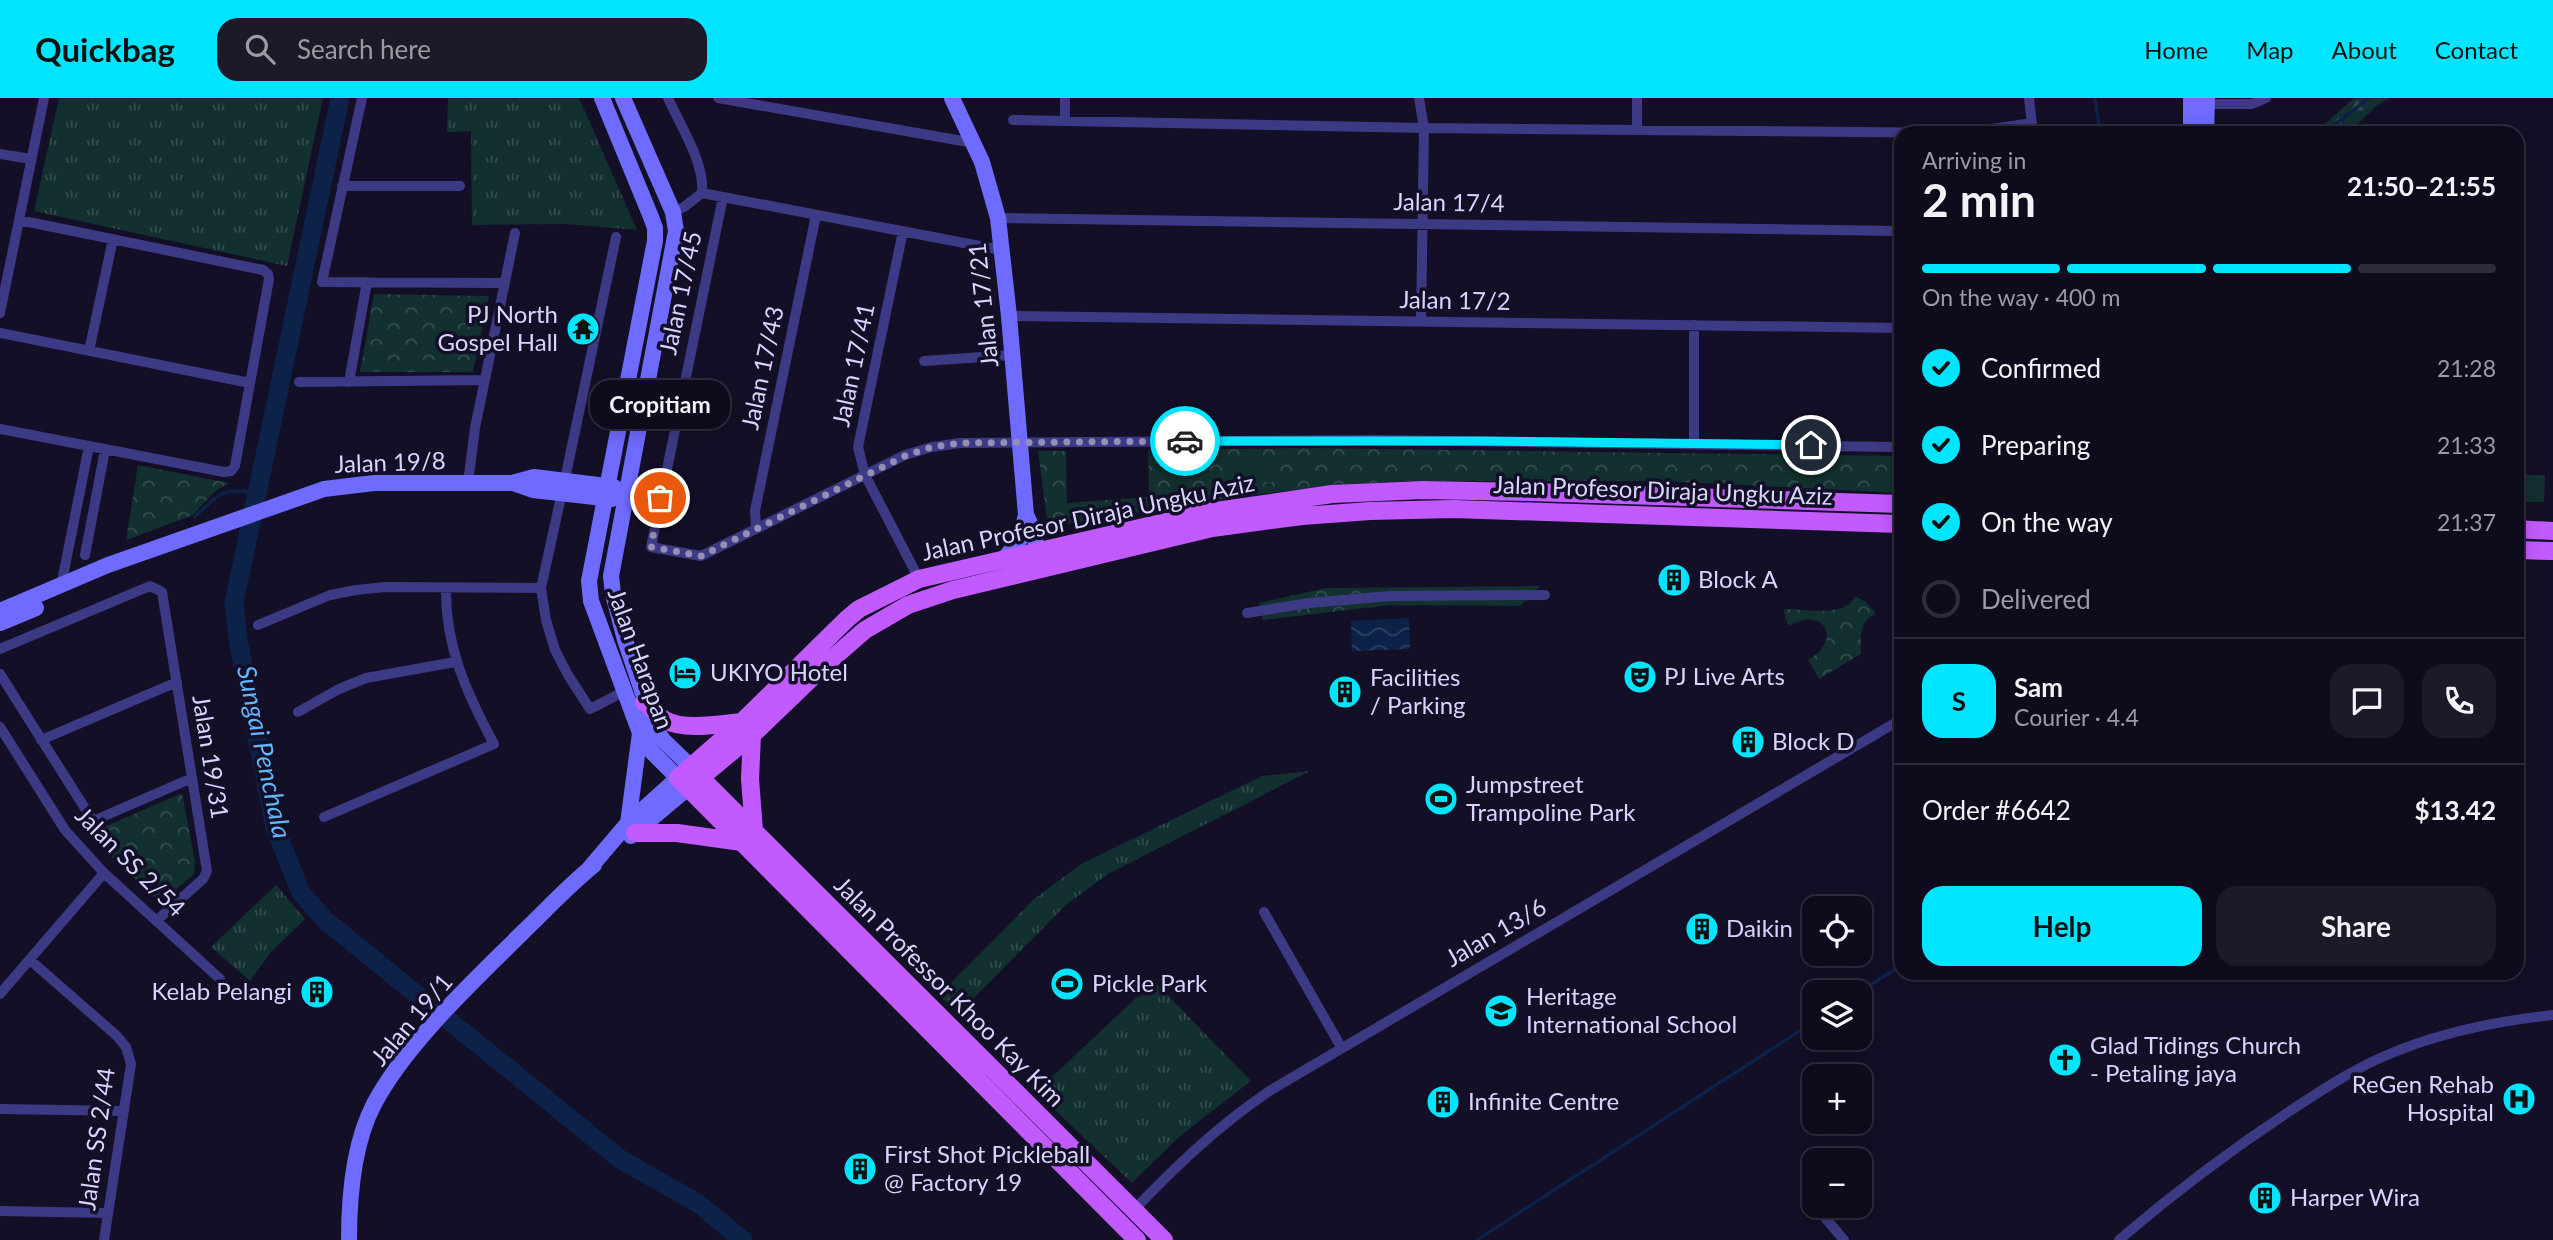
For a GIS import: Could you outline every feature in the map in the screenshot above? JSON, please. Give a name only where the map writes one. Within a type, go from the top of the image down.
[{"type":"main road","name":"Jalan Harapan","points":[[602,98],[651,217],[655,241],[589,581],[591,601],[640,733],[652,752],[690,778]]},
{"type":"main road","name":"Jalan Harapan","points":[[623,98],[673,212],[676,231],[611,576],[613,594],[644,702],[654,726],[690,778]]},
{"type":"main road","name":"Jalan 17/21","points":[[953,98],[974,143],[993,194],[998,218],[1026,515],[1020,539],[1005,558]]},
{"type":"main road","points":[[2192,126],[2199,101]]},
{"type":"main road","points":[[2199,101],[2204,126]]},
{"type":"main road","name":"Jalan 19/8","points":[[151,551],[270,506],[324,489],[374,483],[512,483],[533,490],[564,485],[626,495]]},
{"type":"main road","name":"Jalan Profesor Diraja Ungku Aziz","points":[[747,728],[847,619],[859,609],[919,579],[1209,512],[1332,494],[1423,490],[1894,504]]},
{"type":"main road","name":"Jalan Profesor Diraja Ungku Aziz","points":[[690,778],[865,630],[908,605],[930,597],[1212,527],[1370,510],[1454,509],[1894,526]]},
{"type":"main road","name":"Jalan 17/21","points":[[1026,515],[1032,526],[1037,552]]},
{"type":"main road","points":[[2524,529],[2553,531]]},
{"type":"main road","points":[[2524,550],[2553,551]]},
{"type":"main road","points":[[0,611],[108,565],[151,551]]},
{"type":"main road","points":[[0,623],[112,575],[151,551]]},
{"type":"main road","points":[[1013,576],[1036,561],[1037,552]]},
{"type":"main road","points":[[640,733],[632,828],[748,837],[750,779],[747,728],[666,721],[644,702]]},
{"type":"main road","name":"Jalan 19/1","points":[[349,1240],[350,1194],[362,1137],[373,1106],[405,1056],[461,995],[588,870],[690,778]]},
{"type":"main road","name":"Jalan Professor Khoo Kay Kim","points":[[690,778],[1138,1240]]},
{"type":"main road","name":"Jalan Professor Khoo Kay Kim","points":[[748,837],[1164,1240]]},
{"type":"street","points":[[0,313],[44,98]]},
{"type":"street","points":[[362,98],[322,282],[505,283]]},
{"type":"street","points":[[668,98],[700,168],[703,181],[702,193],[684,208],[673,212]]},
{"type":"street","points":[[718,98],[974,143]]},
{"type":"street","points":[[1065,98],[1065,121]]},
{"type":"street","points":[[1419,98],[1424,128],[1421,322]]},
{"type":"street","points":[[1637,98],[1637,130]]},
{"type":"street","points":[[2029,98],[2033,126]]},
{"type":"street","points":[[2199,101],[2252,104],[2266,98]]},
{"type":"street","points":[[1013,120],[1424,128],[1894,132]]},
{"type":"street","points":[[0,154],[31,159]]},
{"type":"street","points":[[342,186],[460,186]]},
{"type":"street","points":[[702,193],[1001,250]]},
{"type":"street","name":"Jalan 17/45","points":[[723,197],[651,547],[701,556],[905,456],[932,447],[960,443],[1385,440],[1894,447]]},
{"type":"street","name":"Jalan 17/43","points":[[756,529],[755,511],[816,215]]},
{"type":"street","name":"Jalan 17/4","points":[[998,218],[1894,230]]},
{"type":"street","points":[[0,429],[223,472],[231,471],[235,466],[269,279],[263,270],[19,220]]},
{"type":"street","name":"Jalan 17/41","points":[[903,231],[859,447],[865,475],[919,579]]},
{"type":"street","points":[[468,483],[485,380],[515,233]]},
{"type":"street","points":[[615,237],[541,589],[555,650],[590,709],[623,692]]},
{"type":"street","points":[[89,351],[113,239]]},
{"type":"street","points":[[349,382],[367,282]]},
{"type":"street","name":"Jalan 17/2","points":[[1009,316],[1894,328]]},
{"type":"street","points":[[1694,325],[1694,444]]},
{"type":"street","points":[[0,333],[250,383]]},
{"type":"street","points":[[924,361],[1012,355]]},
{"type":"street","points":[[299,382],[485,380]]},
{"type":"street","points":[[61,586],[89,446]]},
{"type":"street","points":[[85,555],[105,450]]},
{"type":"street","name":"Jalan 19/31","points":[[0,649],[150,586],[162,592],[208,871],[203,879],[156,921]]},
{"type":"street","points":[[324,817],[494,744],[474,707],[455,662],[447,621],[446,588]]},
{"type":"street","points":[[258,625],[330,595],[356,590],[541,589]]},
{"type":"street","points":[[1247,613],[1309,603],[1390,596],[1545,595]]},
{"type":"street","points":[[298,712],[339,689],[366,678],[455,662]]},
{"type":"street","points":[[0,674],[93,821],[192,778]]},
{"type":"street","points":[[41,740],[177,682]]},
{"type":"street","name":"Jalan 13/6","points":[[1134,1210],[1186,1155],[1271,1090],[1894,724]]},
{"type":"street","name":"Jalan SS 2/54","points":[[2,735],[65,830],[104,873],[220,979]]},
{"type":"street","points":[[0,994],[104,873]]},
{"type":"street","points":[[1264,912],[1341,1047]]},
{"type":"street","name":"Jalan SS 2/44","points":[[30,960],[117,1036],[126,1047],[131,1064],[104,1240]]},
{"type":"street","points":[[2119,1240],[2215,1162],[2269,1123],[2342,1078],[2386,1055],[2474,1026],[2553,1015]]},
{"type":"street","points":[[0,1109],[124,1111]]},
{"type":"street","points":[[0,1211],[108,1213]]},
{"type":"street","points":[[1825,1218],[1844,1240]]},
{"type":"green space","points":[[59,98],[323,98],[287,266],[34,211]]},
{"type":"green space","points":[[448,98],[579,98],[637,230],[567,224],[472,225],[471,131],[447,132]]},
{"type":"green space","points":[[2354,98],[2390,98],[2377,105],[2356,126],[2323,126]]},
{"type":"green space","points":[[374,294],[489,296],[473,372],[360,372]]},
{"type":"green space","points":[[1307,448],[1894,456],[1894,493],[1662,481],[1409,481],[1334,485],[1207,501],[1048,527],[1038,451],[1066,451],[1067,503],[1149,497],[1148,450]]},
{"type":"green space","points":[[1234,462],[1275,462],[1275,482],[1234,482]]},
{"type":"green space","points":[[138,465],[229,483],[214,492],[193,515],[126,540]]},
{"type":"green space","points":[[2524,475],[2545,475],[2544,502],[2524,502]]},
{"type":"green space","points":[[1540,586],[1520,606],[1390,605],[1263,620],[1259,603],[1326,588]]},
{"type":"green space","points":[[1855,596],[1866,602],[1876,614],[1863,626],[1861,654],[1819,679],[1808,660],[1819,652],[1825,643],[1825,627],[1811,620],[1789,626],[1784,609],[1834,610],[1850,603]]},
{"type":"green space","points":[[1310,771],[1108,874],[1067,904],[958,1014],[939,995],[1033,900],[1081,864],[1262,776]]},
{"type":"green space","points":[[182,793],[195,862],[194,874],[160,903],[88,834]]},
{"type":"green space","points":[[276,885],[305,919],[270,953],[250,981],[211,947]]},
{"type":"green space","points":[[1154,981],[1251,1081],[1180,1136],[1132,1183],[1036,1092]]},
{"type":"water","points":[[1409,618],[1410,649],[1352,651],[1351,621]]},
{"type":"waterway","name":"Sungai Penchala","points":[[340,98],[234,603],[238,640],[275,828],[301,893],[326,921],[620,1159],[699,1204],[743,1240]]},
{"type":"waterway","points":[[2095,98],[2099,126]]},
{"type":"waterway","points":[[2333,126],[2369,98]]},
{"type":"waterway","points":[[195,517],[222,494],[237,491],[258,493]]},
{"type":"waterway","points":[[1872,984],[1894,970]]},
{"type":"waterway","points":[[1477,1240],[1802,1029]]},
{"type":"way so far","points":[[660,498],[651,547],[701,556],[905,456],[932,447],[960,443],[1185,441]]},
{"type":"place","name":"PJ North Gospel Hall","points":[[583,329]]},
{"type":"place","name":"Cropitiam","points":[[660,498]]},
{"type":"place","name":"Block A","points":[[1674,580]]},
{"type":"place","name":"UKIYO Hotel","points":[[685,673]]},
{"type":"place","name":"PJ Live Arts","points":[[1640,677]]},
{"type":"place","name":"Facilities / Parking","points":[[1345,692]]},
{"type":"place","name":"Block D","points":[[1748,742]]},
{"type":"place","name":"Jumpstreet Trampoline Park","points":[[1441,799]]},
{"type":"place","name":"Daikin","points":[[1702,929]]},
{"type":"place","name":"Pickle Park","points":[[1067,984]]},
{"type":"place","name":"Kelab Pelangi","points":[[317,992]]},
{"type":"place","name":"Heritage International School","points":[[1501,1011]]},
{"type":"place","name":"Glad Tidings Church - Petaling jaya","points":[[2065,1060]]},
{"type":"place","name":"ReGen Rehab Hospital","points":[[2519,1099]]},
{"type":"place","name":"Infinite Centre","points":[[1443,1102]]},
{"type":"place","name":"First Shot Pickleball @ Factory 19","points":[[860,1169]]},
{"type":"place","name":"Harper Wira","points":[[2265,1198]]},
{"type":"route","points":[[1185,441],[1570,441],[1811,445]]}]
